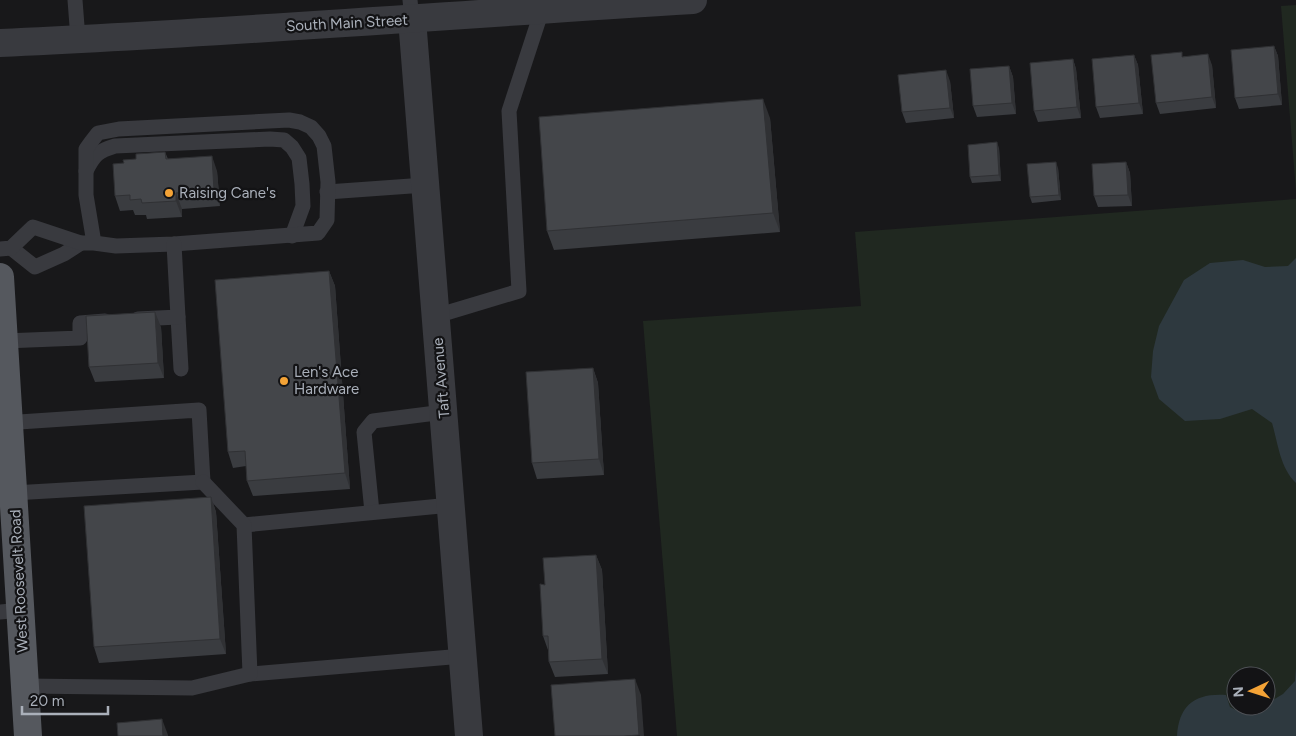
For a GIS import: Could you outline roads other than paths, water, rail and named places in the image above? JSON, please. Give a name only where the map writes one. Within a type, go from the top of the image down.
[{"type":"main road","name":"West Roosevelt Road","points":[[0,277],[10,611],[25,686],[28,736]]},
{"type":"street","name":"South Main Street","points":[[0,43],[78,39],[411,10],[542,10],[573,4],[693,0]]},
{"type":"street","name":"Taft Avenue","points":[[411,10],[469,736]]},
{"type":"lane","points":[[75,0],[78,39]]},
{"type":"lane","points":[[436,316],[519,291],[509,111],[542,10]]},
{"type":"lane","points":[[87,243],[35,267],[5,249],[33,227],[87,243],[116,246],[174,244],[318,233],[327,220],[324,146],[319,136],[311,127],[289,120],[119,129],[98,133],[86,149],[87,243]]},
{"type":"lane","points":[[86,171],[93,157],[101,150],[116,146],[284,140],[292,147],[299,158],[302,184],[303,206],[292,236]]},
{"type":"lane","points":[[327,192],[426,186]]},
{"type":"lane","points":[[174,244],[181,368]]},
{"type":"lane","points":[[3,346],[80,338],[80,323],[178,316]]},
{"type":"lane","points":[[4,423],[198,410],[203,482],[244,525],[250,674]]},
{"type":"lane","points":[[372,512],[364,432],[372,421],[444,412]]},
{"type":"lane","points":[[7,496],[203,482]]},
{"type":"lane","points":[[244,525],[451,505]]},
{"type":"lane","points":[[25,686],[192,688],[250,674],[463,656]]},
{"type":"place","name":"Raising Cane's","points":[[169,193]]},
{"type":"place","name":"Len's Ace Hardware","points":[[284,381]]}]
